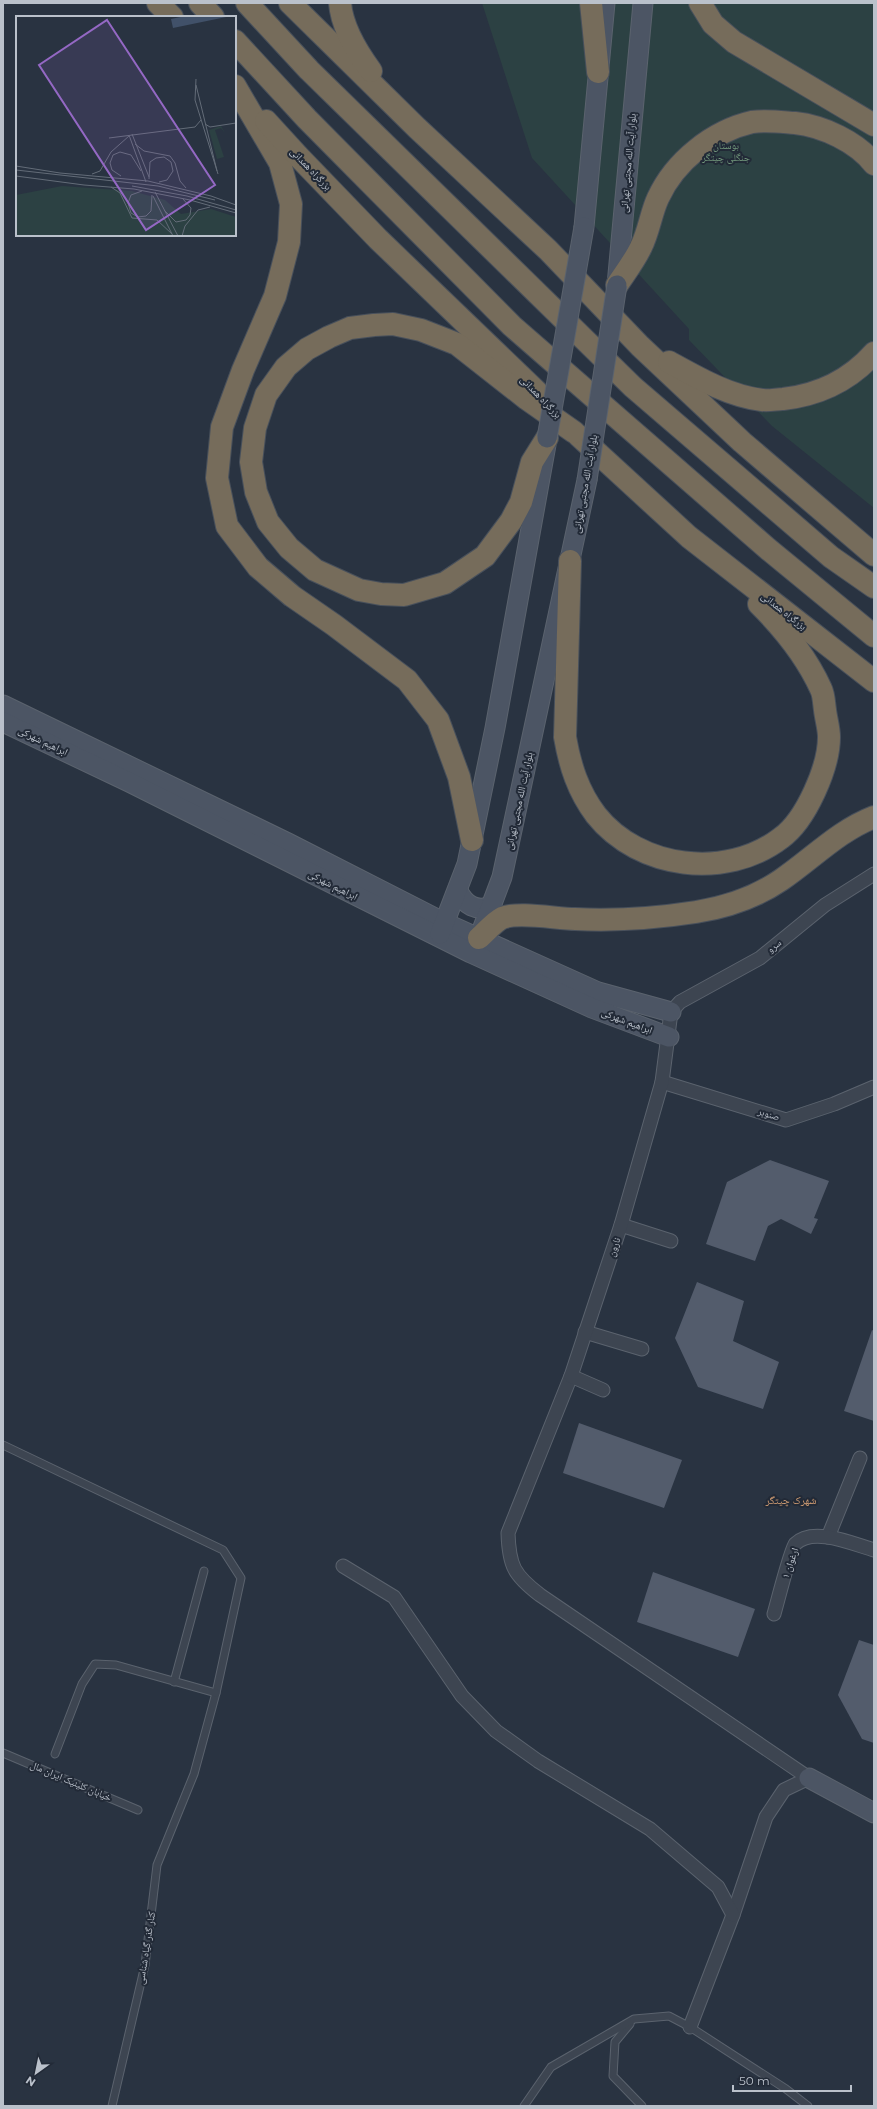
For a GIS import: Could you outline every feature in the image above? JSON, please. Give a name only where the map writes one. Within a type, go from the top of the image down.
[{"type":"highway","points":[[158,3],[171,16]]},
{"type":"highway","points":[[200,3],[212,16]]},
{"type":"highway","points":[[247,3],[309,70],[634,387],[831,557],[874,587]]},
{"type":"highway","points":[[290,3],[417,128],[548,250],[640,346],[742,442],[874,554]]},
{"type":"highway","points":[[340,3],[341,14],[357,53],[417,128]]},
{"type":"highway","points":[[591,3],[598,72]]},
{"type":"highway","points":[[700,3],[713,24],[734,42],[874,125]]},
{"type":"highway","points":[[236,42],[307,119],[512,326],[762,544],[874,636]]},
{"type":"highway","name":"بزرگراه همدانی","points":[[236,87],[298,156],[373,234],[510,365],[574,432],[689,537],[874,680]]},
{"type":"highway","points":[[236,88],[280,163],[291,204],[289,242],[275,296],[243,370],[222,427],[217,478],[227,526],[258,567],[292,596],[334,625],[407,680],[438,720],[459,777],[472,840]]},
{"type":"highway","points":[[617,285],[641,246],[659,196],[669,179],[686,160],[718,135],[753,122],[774,121],[799,124],[828,131],[851,144],[874,164]]},
{"type":"highway","points":[[547,438],[532,462],[521,502],[511,521],[486,556],[445,583],[404,595],[381,594],[359,590],[315,570],[289,548],[268,522],[256,492],[251,462],[255,428],[266,395],[286,367],[307,349],[329,337],[350,328],[374,325],[393,324],[421,330],[457,344],[527,399],[574,432]]},
{"type":"highway","points":[[640,346],[694,376],[727,391],[763,400],[803,397],[830,387],[850,375],[874,353]]},
{"type":"highway","points":[[570,561],[565,737],[569,759],[576,781],[584,796],[596,815],[612,830],[630,844],[650,854],[693,864],[733,861],[768,847],[782,838],[794,826],[807,808],[817,788],[829,737],[822,691],[801,655],[774,619],[689,537]]},
{"type":"highway","points":[[475,946],[502,918],[526,915],[576,919],[648,917],[697,912],[733,903],[753,896],[769,888],[843,833],[874,817]]},
{"type":"main road","points":[[442,930],[467,864],[495,728],[547,438],[584,227],[605,3]]},
{"type":"main road","name":"بلوار آیت الله مجتبی تهرانی","points":[[475,946],[492,906],[502,877],[587,480],[617,285],[643,3]]},
{"type":"main road","name":"ابراهیم شهرکی","points":[[3,705],[442,930]]},
{"type":"main road","name":"ابراهیم شهرکی","points":[[3,722],[475,946],[592,1008],[669,1037]]},
{"type":"main road","points":[[458,891],[461,898],[472,907],[480,908],[492,906]]},
{"type":"main road","name":"ابراهیم شهرکی","points":[[475,946],[598,992],[671,1012]]},
{"type":"main road","points":[[809,1778],[874,1814]]},
{"type":"street","name":"سرو","points":[[671,1012],[680,1002],[760,958],[825,905],[874,874]]},
{"type":"street","name":"نارون","points":[[671,1012],[669,1037],[662,1082],[621,1225],[571,1376],[508,1533],[509,1557],[520,1580],[546,1600],[809,1778]]},
{"type":"street","name":"صنوبر","points":[[662,1082],[786,1120],[834,1104],[874,1087]]},
{"type":"street","points":[[621,1225],[671,1241]]},
{"type":"street","points":[[585,1332],[642,1349]]},
{"type":"street","points":[[571,1376],[603,1390]]},
{"type":"street","points":[[828,1537],[860,1458]]},
{"type":"street","name":"ارغوان ۱","points":[[774,1614],[794,1545],[807,1536],[828,1537],[874,1550]]},
{"type":"street","points":[[343,1566],[394,1598],[462,1696],[496,1731],[538,1761],[650,1829],[718,1887],[733,1915]]},
{"type":"street","points":[[690,2027],[733,1915],[766,1817],[784,1790],[809,1778]]},
{"type":"lane","name":"کنار گذر گیاه شناسی","points":[[3,1445],[223,1550],[241,1578],[216,1693],[194,1774],[157,1865],[145,1965],[112,2106]]},
{"type":"lane","points":[[174,1682],[204,1571]]},
{"type":"lane","points":[[55,1754],[82,1684],[95,1664],[116,1665],[216,1693]]},
{"type":"lane","name":"خیابان کلینیک ایران مال","points":[[3,1753],[138,1810]]},
{"type":"lane","points":[[524,2106],[551,2067],[634,2019],[668,2016],[690,2027],[786,2088],[808,2106]]},
{"type":"lane","points":[[634,2019],[615,2042],[612,2076],[642,2106]]},
{"type":"green space","name":"بوستان جنگلی چیتگر","points":[[482,3],[874,3],[874,508],[772,426],[689,340],[689,329],[532,158]]},
{"type":"building","points":[[770,1160],[829,1181],[814,1218],[818,1219],[811,1234],[781,1219],[768,1226],[755,1261],[706,1244],[727,1182]]},
{"type":"building","points":[[697,1282],[744,1301],[733,1341],[779,1362],[763,1409],[698,1387],[675,1338]]},
{"type":"building","points":[[872,1330],[874,1331],[874,1421],[844,1411]]},
{"type":"building","points":[[579,1423],[682,1460],[664,1508],[563,1473]]},
{"type":"building","points":[[653,1572],[755,1609],[738,1657],[637,1622]]},
{"type":"building","points":[[859,1640],[874,1645],[874,1743],[862,1739],[838,1695]]},
{"type":"district","name":"شهرک چیتگر","points":[[791,1500]]}]
